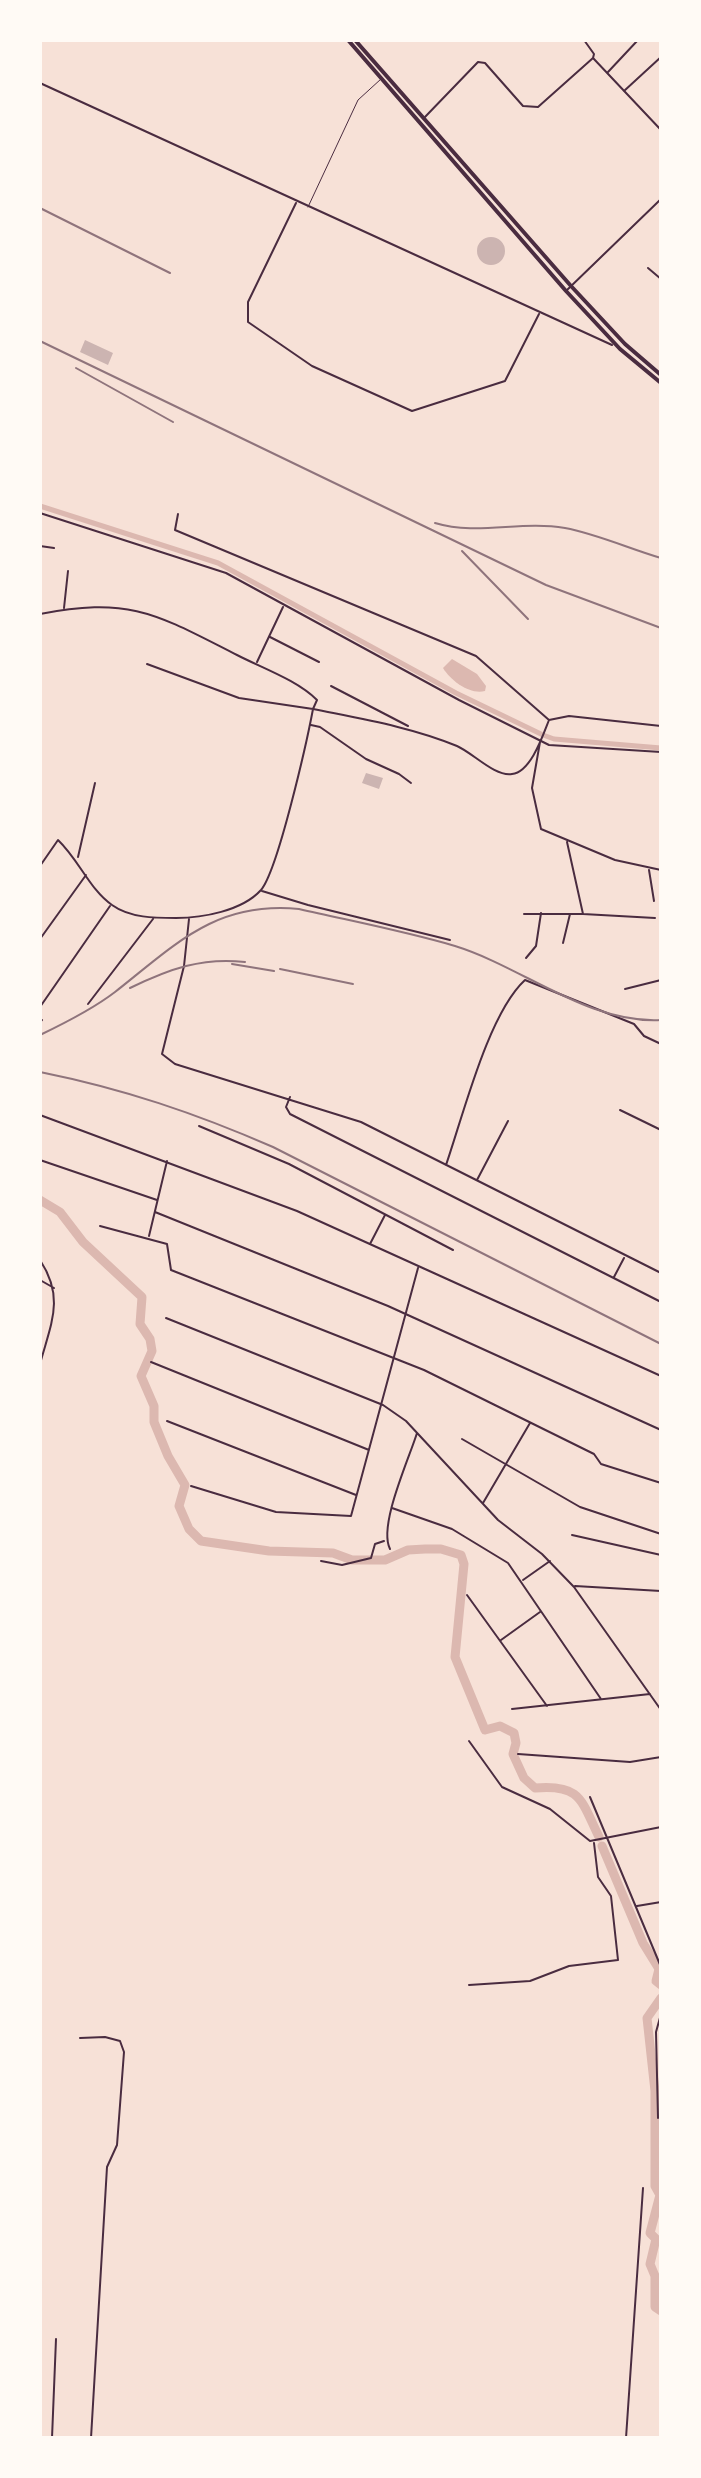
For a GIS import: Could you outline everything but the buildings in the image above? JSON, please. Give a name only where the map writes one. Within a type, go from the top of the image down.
[{"type":"main road","points":[[348,40],[425,118],[625,344],[661,375]]},
{"type":"main road","points":[[355,40],[419,122],[566,291],[615,345],[661,383]]},
{"type":"street","points":[[584,40],[594,54],[593,58],[661,130]]},
{"type":"street","points":[[607,73],[638,40]]},
{"type":"street","points":[[624,91],[661,57]]},
{"type":"street","points":[[419,122],[478,62],[485,63],[523,106],[538,107],[593,58]]},
{"type":"street","points":[[40,83],[540,312],[615,345],[625,344]]},
{"type":"street","points":[[566,291],[661,199]]},
{"type":"street","points":[[296,202],[248,302],[248,322],[326,373],[412,411],[505,381],[540,312]]},
{"type":"street","points":[[648,268],[661,279]]},
{"type":"street","points":[[40,513],[226,573],[549,745],[661,752]]},
{"type":"street","points":[[178,514],[175,530],[476,656],[549,720]]},
{"type":"street","points":[[40,546],[54,548]]},
{"type":"street","points":[[64,609],[68,571]]},
{"type":"street","points":[[40,614],[101,605],[161,616],[314,697],[310,725],[273,865],[261,890],[202,919],[154,918],[128,913],[111,905],[86,875],[78,858],[58,840],[40,866]]},
{"type":"street","points":[[256,664],[283,605]]},
{"type":"street","points":[[269,636],[319,662]]},
{"type":"street","points":[[147,664],[239,698],[411,728]]},
{"type":"street","points":[[331,686],[411,728],[462,748],[505,774],[515,775],[524,768],[549,720]]},
{"type":"street","points":[[549,720],[569,716],[661,726]]},
{"type":"street","points":[[310,725],[320,727],[366,759],[411,783]]},
{"type":"street","points":[[540,740],[532,788],[539,824],[545,832],[615,860],[661,870]]},
{"type":"street","points":[[78,858],[95,783]]},
{"type":"street","points":[[567,841],[583,914]]},
{"type":"street","points":[[649,869],[654,901]]},
{"type":"street","points":[[40,939],[86,875]]},
{"type":"street","points":[[261,890],[308,905],[450,940]]},
{"type":"street","points":[[40,1007],[111,905]]},
{"type":"street","points":[[524,914],[541,912],[655,918]]},
{"type":"street","points":[[526,958],[536,946],[541,912]]},
{"type":"street","points":[[563,943],[570,913]]},
{"type":"street","points":[[88,1004],[154,918]]},
{"type":"street","points":[[189,918],[187,952],[162,1054],[175,1064],[290,1097],[361,1122],[661,1273]]},
{"type":"street","points":[[446,1166],[489,1042],[510,999],[525,980],[634,1024],[644,1036],[661,1044]]},
{"type":"street","points":[[625,989],[661,980]]},
{"type":"street","points":[[290,1097],[286,1107],[290,1114],[661,1302]]},
{"type":"street","points":[[620,1110],[661,1130]]},
{"type":"street","points":[[40,1115],[284,1206],[661,1376]]},
{"type":"street","points":[[477,1182],[508,1121]]},
{"type":"street","points":[[199,1126],[289,1164],[453,1250]]},
{"type":"street","points":[[40,1160],[157,1200]]},
{"type":"street","points":[[149,1237],[167,1161]]},
{"type":"street","points":[[155,1212],[406,1314],[661,1430]]},
{"type":"street","points":[[370,1245],[385,1215]]},
{"type":"street","points":[[100,1226],[167,1244],[171,1270],[424,1370],[594,1454],[601,1464],[661,1483]]},
{"type":"street","points":[[614,1278],[624,1256]]},
{"type":"street","points":[[40,1260],[57,1299],[40,1364]]},
{"type":"street","points":[[191,1486],[276,1512],[351,1516],[419,1267]]},
{"type":"street","points":[[40,1280],[55,1289]]},
{"type":"street","points":[[166,1318],[383,1405],[418,1432],[483,1504],[550,1561],[574,1587],[661,1709]]},
{"type":"street","points":[[151,1362],[370,1450]]},
{"type":"street","points":[[167,1421],[358,1496]]},
{"type":"street","points":[[483,1504],[530,1423]]},
{"type":"street","points":[[390,1549],[385,1540],[392,1508],[418,1432]]},
{"type":"street","points":[[462,1439],[580,1507],[661,1534]]},
{"type":"street","points":[[392,1508],[452,1529],[495,1553],[522,1581],[601,1699]]},
{"type":"street","points":[[572,1535],[661,1555]]},
{"type":"street","points":[[321,1561],[342,1565],[371,1558],[375,1544],[385,1540]]},
{"type":"street","points":[[522,1581],[550,1561]]},
{"type":"street","points":[[574,1587],[661,1591]]},
{"type":"street","points":[[467,1595],[548,1707]]},
{"type":"street","points":[[500,1641],[540,1612]]},
{"type":"street","points":[[512,1709],[651,1694]]},
{"type":"street","points":[[469,1741],[502,1787],[550,1809],[594,1843],[598,1877],[611,1896],[618,1960],[569,1966],[530,1981],[469,1985]]},
{"type":"street","points":[[518,1754],[630,1762],[661,1757]]},
{"type":"street","points":[[590,1797],[661,1967]]},
{"type":"street","points":[[594,1843],[661,1827]]},
{"type":"street","points":[[635,1906],[661,1902]]},
{"type":"street","points":[[658,2118],[661,2014]]},
{"type":"street","points":[[80,2038],[120,2041],[124,2052],[117,2145],[107,2167],[91,2438]]},
{"type":"street","points":[[626,2438],[643,2188]]},
{"type":"street","points":[[52,2438],[56,2339]]},
{"type":"lane","points":[[308,207],[358,100],[383,77]]},
{"type":"shaded area","points":[[452,659],[477,674],[486,686],[485,691],[467,689],[451,678],[443,668]]},
{"type":"waterway","points":[[40,506],[218,563],[456,693],[543,735],[554,739],[661,748]]},
{"type":"waterway","points":[[40,1200],[60,1212],[83,1242],[142,1297],[140,1324],[150,1339],[152,1351],[141,1376],[154,1406],[154,1422],[168,1456],[185,1485],[179,1506],[189,1529],[201,1541],[269,1551],[333,1553],[352,1560],[385,1560],[408,1550],[425,1549],[441,1549],[461,1555],[464,1564],[455,1657],[485,1730],[500,1726],[514,1733],[516,1743],[513,1754],[524,1778],[535,1788],[562,1789],[578,1797],[599,1837]]},
{"type":"waterway","points":[[602,1846],[643,1943],[659,1969],[656,1981],[661,1985]]},
{"type":"waterway","points":[[661,1998],[647,2018],[655,2091],[655,2186],[660,2195],[650,2233],[656,2239],[650,2264],[655,2276],[655,2307],[661,2311]]},
{"type":"railway","points":[[40,208],[170,273]]},
{"type":"railway","points":[[40,341],[546,585],[661,628]]},
{"type":"railway","points":[[76,368],[173,422]]},
{"type":"railway","points":[[435,523],[467,528],[565,528],[661,558]]},
{"type":"railway","points":[[462,551],[528,619]]},
{"type":"railway","points":[[40,1035],[98,1004],[199,930],[220,919],[270,908],[299,909],[455,946],[582,1004],[634,1019],[661,1020]]},
{"type":"railway","points":[[130,988],[186,966],[214,961],[245,962]]},
{"type":"railway","points":[[232,964],[274,971]]},
{"type":"railway","points":[[280,969],[353,984]]},
{"type":"railway","points":[[40,1072],[159,1103],[273,1147],[661,1344]]}]
